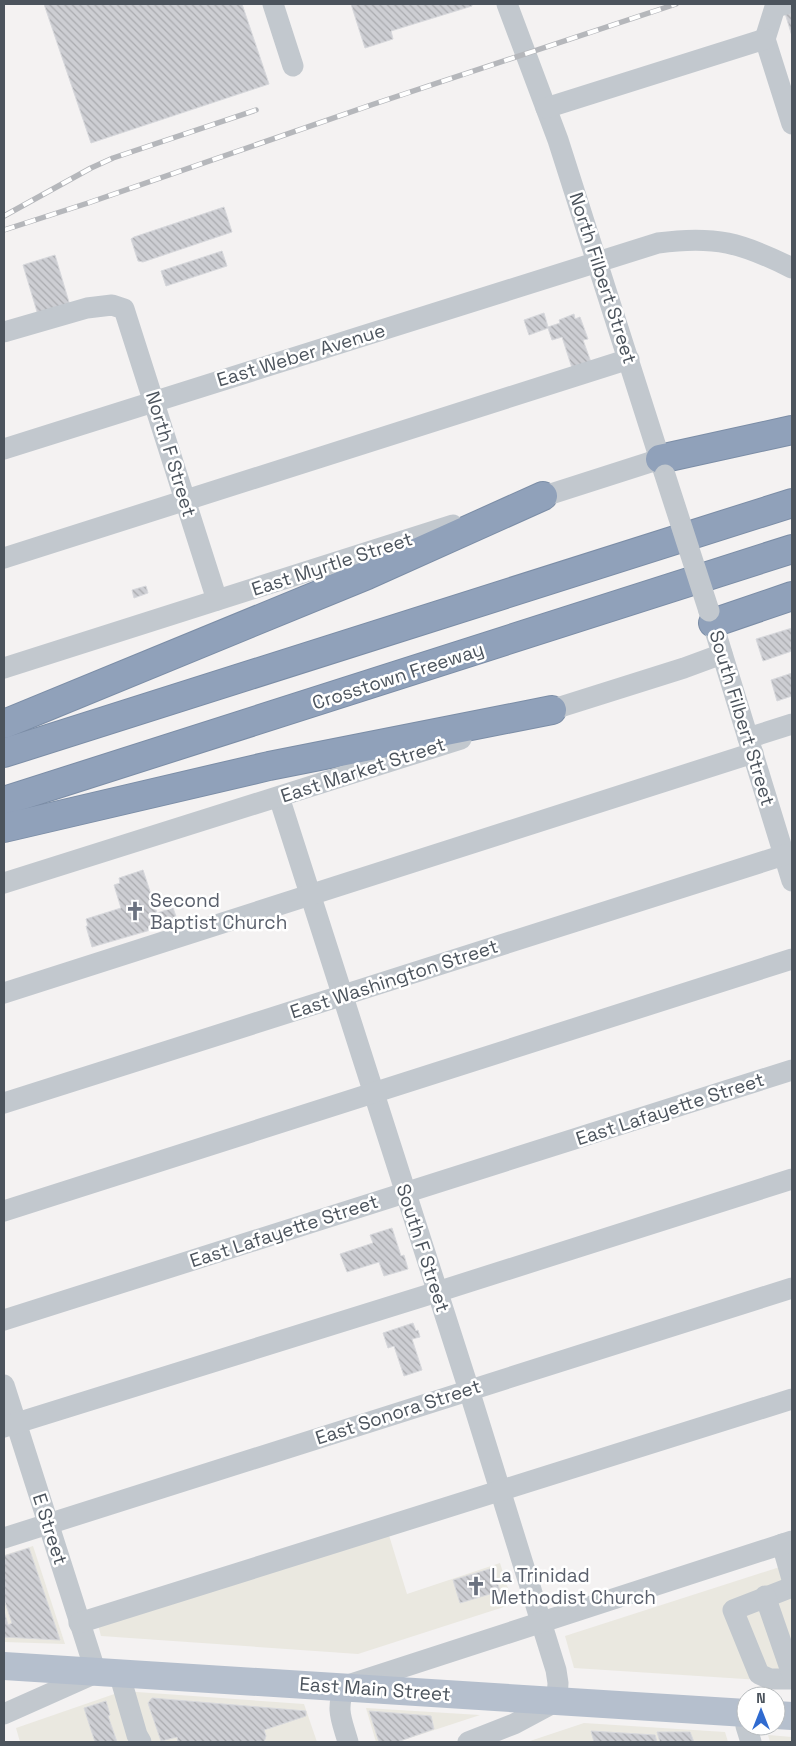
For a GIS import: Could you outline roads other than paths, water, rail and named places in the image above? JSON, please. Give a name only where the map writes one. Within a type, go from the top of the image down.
[{"type":"highway","points":[[662,467],[792,430]]},
{"type":"highway","points":[[4,724],[367,575],[542,496]]},
{"type":"highway","points":[[4,753],[792,503]]},
{"type":"highway","name":"Crosstown Freeway","points":[[4,801],[792,549]]},
{"type":"highway","points":[[711,617],[792,596]]},
{"type":"highway","points":[[4,828],[269,766],[552,710]]},
{"type":"main road","name":"East Main Street","points":[[4,1666],[345,1686],[557,1701],[736,1718]]},
{"type":"street","points":[[272,4],[293,66]]},
{"type":"street","name":"North Filbert Street","points":[[506,4],[546,108],[598,262],[691,555]]},
{"type":"street","points":[[786,4],[775,7],[764,39],[792,124]]},
{"type":"street","points":[[546,108],[764,39]]},
{"type":"street","points":[[598,262],[658,243],[702,239],[750,248],[792,268]]},
{"type":"street","name":"East Weber Avenue","points":[[4,449],[598,262]]},
{"type":"street","name":"North F Street","points":[[4,332],[87,308],[112,305],[124,309],[218,600]]},
{"type":"street","points":[[4,558],[629,359]]},
{"type":"street","name":"East Myrtle Street","points":[[4,668],[542,496],[662,467]]},
{"type":"street","name":"South Filbert Street","points":[[691,555],[792,881]]},
{"type":"street","name":"East Market Street","points":[[4,883],[684,668],[722,654]]},
{"type":"street","points":[[4,993],[310,896],[750,745],[792,724]]},
{"type":"street","name":"South F Street","points":[[279,797],[542,1622],[556,1670],[558,1682],[557,1701]]},
{"type":"street","name":"East Washington Street","points":[[4,1103],[784,855]]},
{"type":"street","points":[[4,1211],[792,959]]},
{"type":"street","name":"East Lafayette Street","points":[[4,1320],[792,1070]]},
{"type":"street","points":[[10,1424],[437,1292],[792,1179]]},
{"type":"street","name":"East Sonora Street","points":[[4,1538],[792,1288]]},
{"type":"street","name":"E Street","points":[[4,1385],[10,1424],[48,1524],[79,1623],[142,1742]]},
{"type":"street","points":[[79,1623],[792,1399]]},
{"type":"street","points":[[343,1741],[339,1709],[345,1686],[787,1542],[792,1579]]},
{"type":"street","points":[[792,1586],[733,1610],[759,1674],[770,1679],[792,1679]]},
{"type":"street","points":[[765,1596],[792,1674]]},
{"type":"street","points":[[4,1714],[107,1673]]},
{"type":"street","points":[[468,1742],[514,1724],[557,1701]]},
{"type":"railway","points":[[4,230],[676,4]]},
{"type":"railway","points":[[4,216],[91,168],[113,158],[256,110]]},
{"type":"place","name":"Second Baptist Church","points":[[135,911]]},
{"type":"place","name":"La Trinidad Methodist Church","points":[[476,1586]]}]
